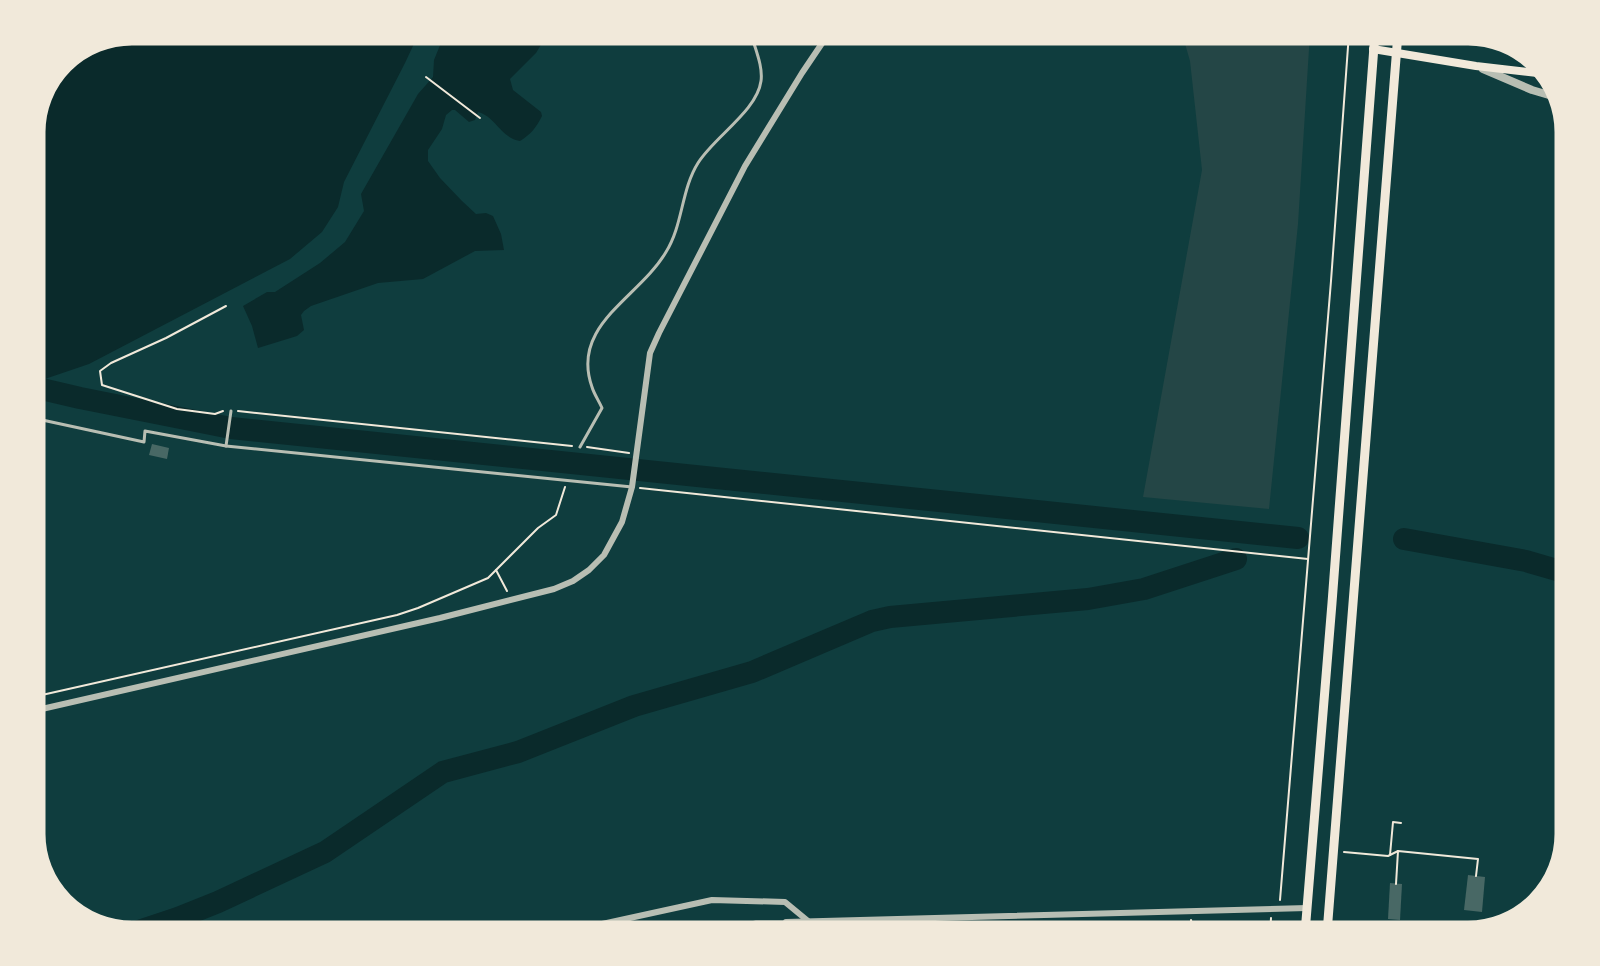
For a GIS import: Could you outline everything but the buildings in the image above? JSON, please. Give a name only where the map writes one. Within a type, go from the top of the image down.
[{"type":"main road","points":[[1306,922],[1356,303],[1374,43]]},
{"type":"main road","points":[[1328,922],[1398,43]]},
{"type":"main road","points":[[1373,49],[1476,66],[1535,73]]},
{"type":"street","points":[[44,708],[428,621],[554,589],[573,581],[589,570],[604,555],[613,540],[622,522],[632,487],[650,353],[746,166],[802,72],[822,43]]},
{"type":"street","points":[[1476,66],[1548,95]]},
{"type":"street","points":[[608,922],[712,900],[785,902],[808,921]]},
{"type":"street","points":[[786,922],[1307,908]]},
{"type":"lane","points":[[580,447],[602,408],[592,388],[588,369],[588,351],[594,336],[615,308],[656,268],[667,251],[675,231],[688,181],[697,164],[706,151],[743,114],[754,99],[761,82],[760,64],[754,43]]},
{"type":"lane","points":[[227,444],[231,411]]},
{"type":"lane","points":[[44,420],[144,442],[145,431],[227,444],[632,487]]},
{"type":"lane","points":[[756,922],[786,922]]},
{"type":"path","points":[[1273,922],[1276,909],[1308,559],[1348,43]]},
{"type":"path","points":[[426,77],[480,118]]},
{"type":"path","points":[[226,306],[166,338],[111,363],[100,371],[102,385],[177,409],[215,414],[221,411],[231,411],[580,447],[636,455]]},
{"type":"path","points":[[44,695],[397,615],[418,608],[489,578],[538,528],[556,515],[567,481]]},
{"type":"path","points":[[632,487],[1308,559]]},
{"type":"path","points":[[496,570],[506,587],[510,600]]},
{"type":"path","points":[[1390,855],[1393,822],[1401,823]]},
{"type":"path","points":[[1333,851],[1388,856],[1398,851],[1478,859],[1476,876]]},
{"type":"path","points":[[1396,884],[1398,851]]},
{"type":"path","points":[[1188,911],[1191,922]]},
{"type":"shaded area","points":[[131,43],[414,43],[344,182],[338,207],[322,232],[290,259],[89,364],[44,379],[44,126],[46,109],[53,93],[73,65],[98,50]]},
{"type":"shaded area","points":[[441,43],[542,43],[536,53],[510,79],[513,90],[541,112],[542,116],[530,133],[520,141],[513,139],[484,114],[478,112],[475,120],[469,122],[452,110],[446,115],[442,129],[428,150],[428,161],[440,178],[462,201],[476,214],[486,213],[493,216],[501,234],[504,250],[475,251],[423,279],[378,283],[311,306],[301,315],[304,330],[297,336],[258,348],[243,306],[267,292],[275,292],[320,263],[345,242],[364,211],[361,194],[418,94],[433,77],[434,60]]},
{"type":"shaded area","points":[[1185,43],[1309,43],[1298,224],[1269,509],[1143,497],[1202,170],[1190,61]]},
{"type":"waterway","points":[[44,390],[231,428],[1298,538]]},
{"type":"waterway","points":[[1404,539],[1526,561],[1556,570]]},
{"type":"waterway","points":[[166,922],[218,902],[325,852],[443,772],[518,752],[634,706],[752,672],[872,621],[890,617],[1088,599],[1144,589],[1236,559]]}]
